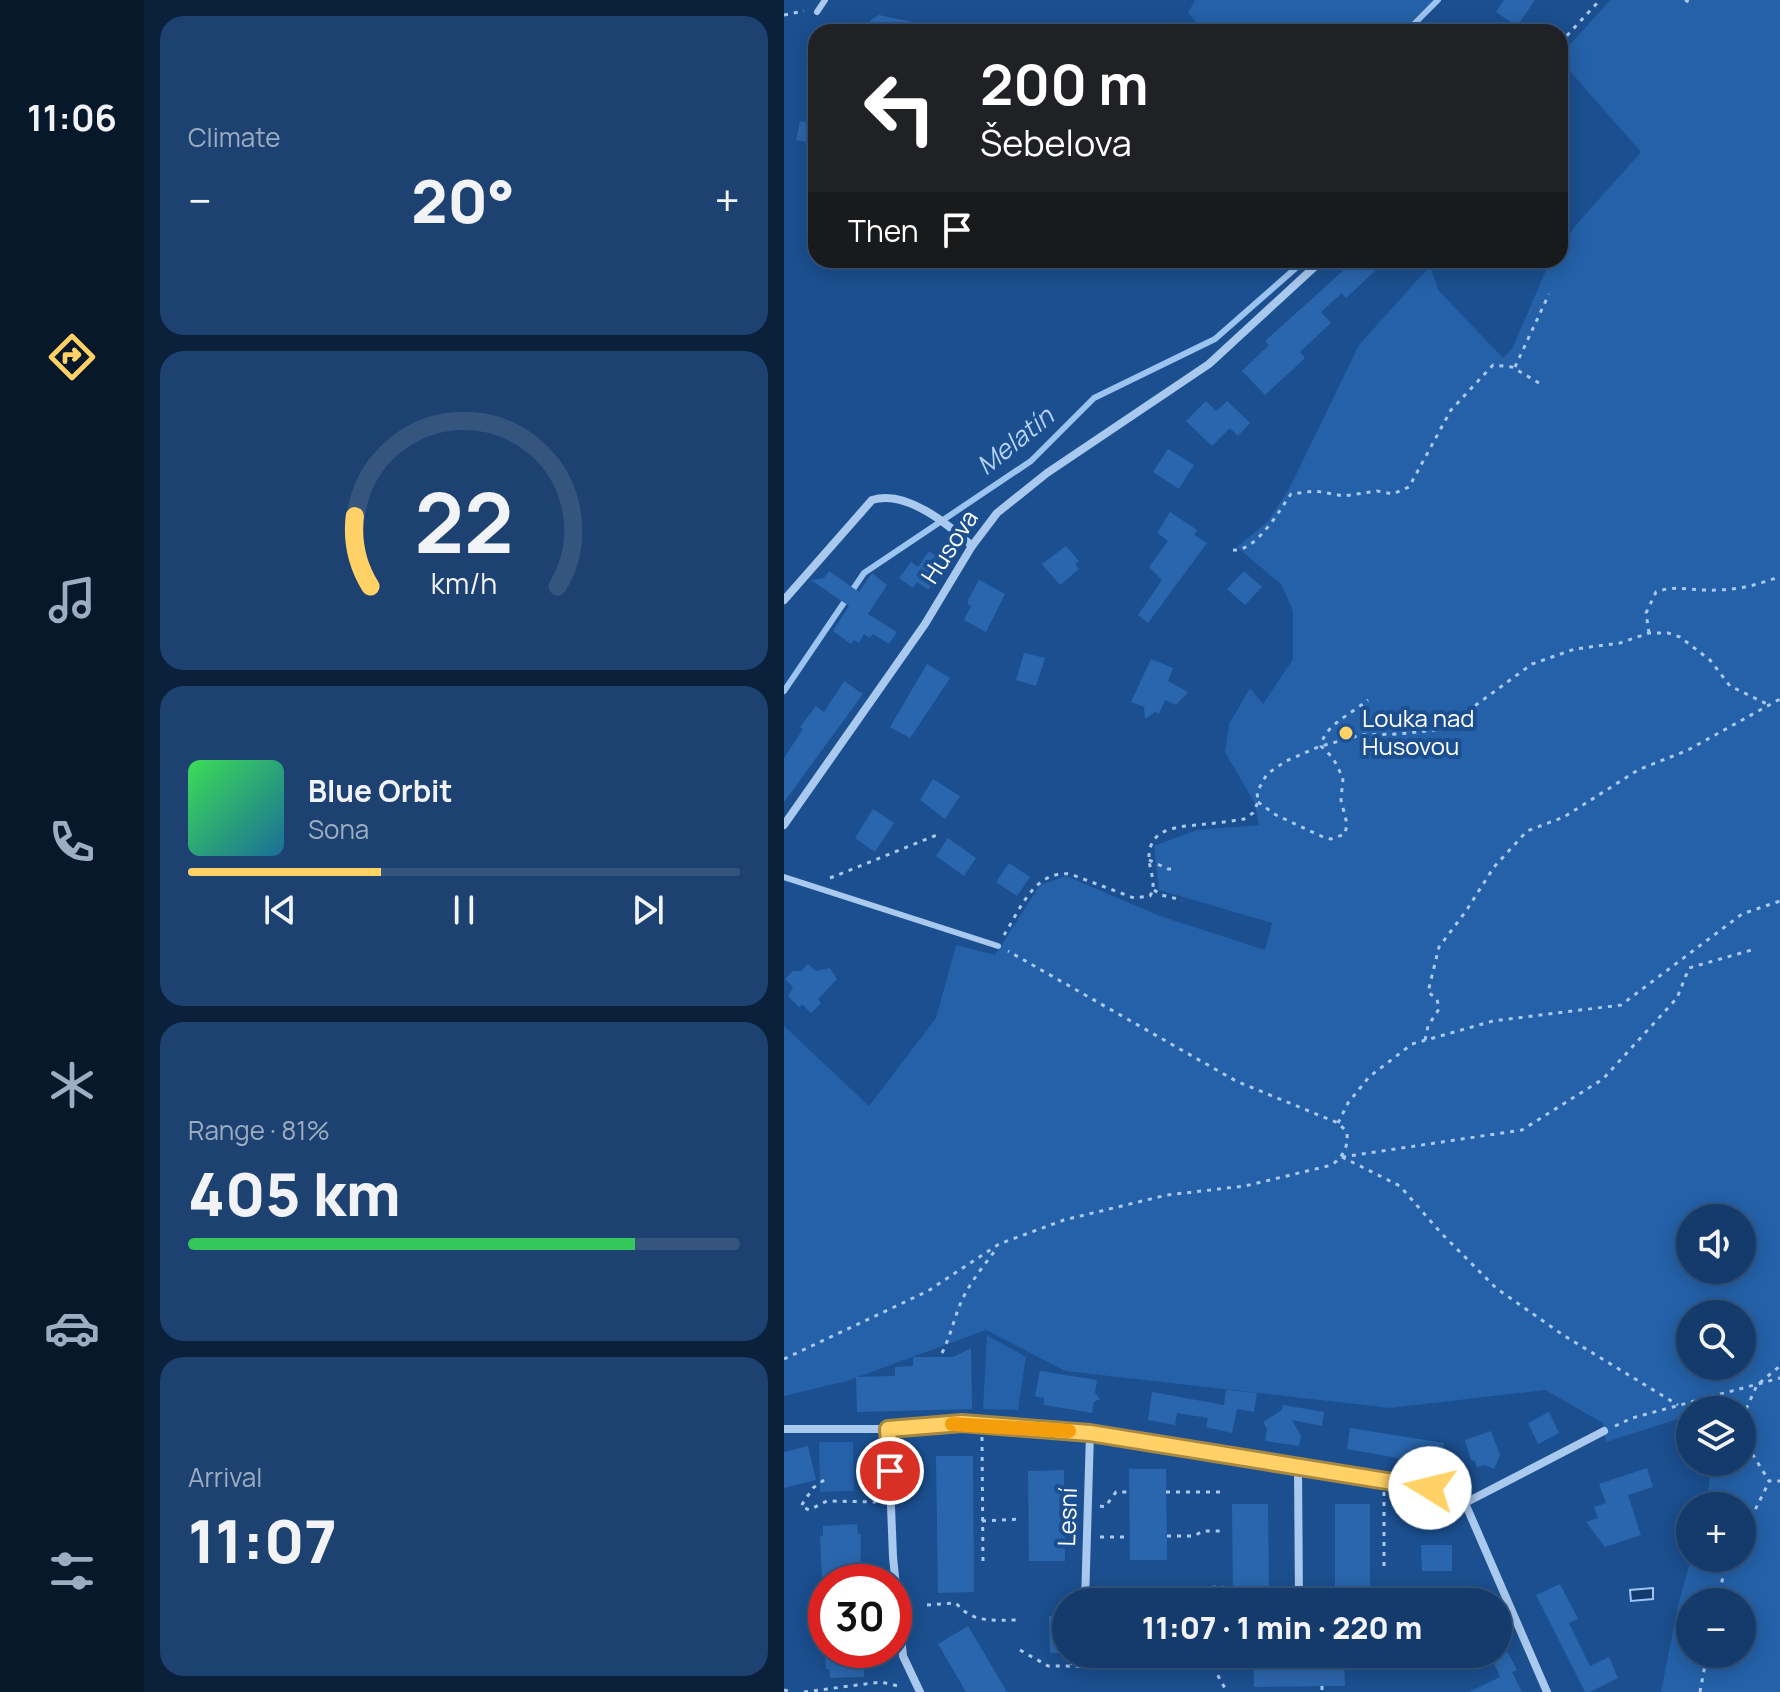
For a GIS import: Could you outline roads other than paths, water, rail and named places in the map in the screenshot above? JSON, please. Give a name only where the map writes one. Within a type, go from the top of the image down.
[{"type":"street","name":"Husova","points":[[784,825],[925,624],[972,546],[997,513],[1047,473],[1209,364],[1313,268]]},
{"type":"street","points":[[784,600],[872,500],[886,496],[900,498],[950,525],[972,546]]},
{"type":"street","points":[[784,1429],[888,1429],[962,1423],[1090,1433],[1430,1488],[1465,1503],[1547,1692]]},
{"type":"street","points":[[888,1429],[893,1557],[903,1656],[920,1692]]},
{"type":"street","points":[[1465,1503],[1604,1431]]},
{"type":"street","name":"Lesní","points":[[1085,1588],[1090,1433]]},
{"type":"street","points":[[1298,1467],[1299,1588]]},
{"type":"lane","points":[[817,12],[825,0]]},
{"type":"lane","points":[[784,877],[998,946]]},
{"type":"waterway","name":"Melatín","points":[[1414,24],[1438,0]]},
{"type":"waterway","name":"Melatín","points":[[784,691],[864,573],[1031,461],[1094,398],[1215,339],[1296,268]]},
{"type":"place","name":"Louka nad Husovou","points":[[1346,733]]}]
